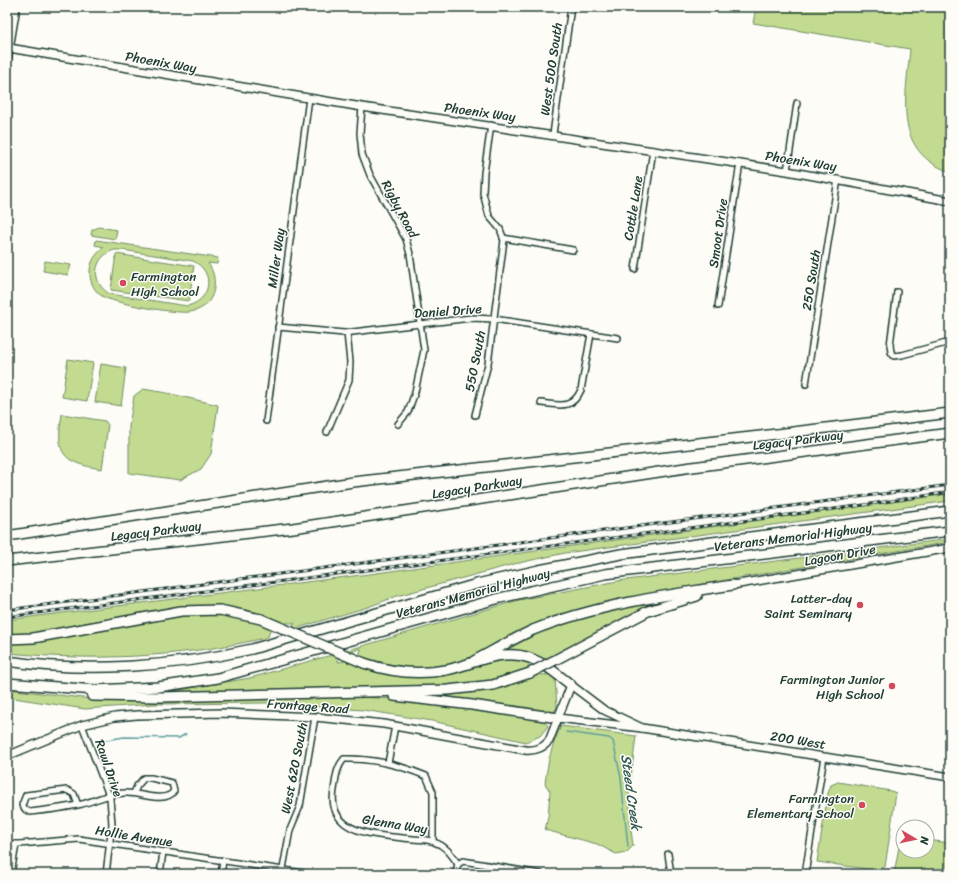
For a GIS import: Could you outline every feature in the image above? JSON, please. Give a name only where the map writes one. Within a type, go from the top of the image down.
[{"type":"highway","name":"Legacy Parkway","points":[[7,536],[353,482],[790,433],[950,413]]},
{"type":"highway","name":"Legacy Parkway","points":[[7,561],[293,528],[685,468],[950,433]]},
{"type":"highway","name":"Veterans Memorial Highway","points":[[7,661],[80,667],[125,666],[215,657],[252,649],[477,584],[539,570],[621,554],[950,511]]},
{"type":"highway","name":"Veterans Memorial Highway","points":[[7,683],[94,690],[158,687],[210,679],[280,661],[493,600],[605,574],[950,531]]},
{"type":"highway","points":[[7,683],[87,695],[122,697],[469,689],[493,685],[530,673],[648,611],[733,585]]},
{"type":"highway","points":[[474,661],[533,630],[582,614],[658,597],[733,585]]},
{"type":"highway","points":[[7,639],[33,638],[181,611],[220,610],[261,620],[364,663],[387,670],[421,672],[446,670],[474,661],[504,655],[529,658],[546,666],[571,685]]},
{"type":"highway","points":[[357,692],[472,705],[558,718]]},
{"type":"street","points":[[7,61],[8,47],[16,7]]},
{"type":"street","name":"West 500 South","points":[[553,134],[571,7]]},
{"type":"street","name":"Phoenix Way","points":[[8,47],[362,107],[553,134],[838,179],[950,201]]},
{"type":"street","name":"Miller Way","points":[[266,421],[309,98]]},
{"type":"street","points":[[787,171],[797,103]]},
{"type":"street","name":"Rigby Road","points":[[362,107],[360,133],[362,154],[370,175],[406,239],[410,254],[424,350],[421,371],[408,412],[398,424]]},
{"type":"street","points":[[491,125],[484,173],[483,192],[490,216],[500,229],[503,238],[573,250]]},
{"type":"street","name":"Cottle Lane","points":[[634,269],[653,150]]},
{"type":"street","name":"Smoot Drive","points":[[718,306],[740,163]]},
{"type":"street","name":"250 South","points":[[806,384],[838,179]]},
{"type":"street","name":"550 South","points":[[475,415],[488,364],[503,238]]},
{"type":"street","points":[[897,292],[890,345],[891,352],[894,356],[950,342]]},
{"type":"street","name":"Daniel Drive","points":[[278,327],[317,332],[347,333],[471,318],[494,319],[618,338]]},
{"type":"street","points":[[327,432],[349,380],[350,362],[347,333]]},
{"type":"street","points":[[541,403],[565,405],[578,398],[581,390],[590,334]]},
{"type":"street","name":"Lagoon Drive","points":[[733,585],[950,548]]},
{"type":"street","points":[[571,685],[604,710],[642,728]]},
{"type":"street","name":"Frontage Road","points":[[7,756],[82,725],[115,717],[137,714],[222,713],[316,717],[395,726],[530,750],[538,750],[546,744],[571,685]]},
{"type":"street","name":"West 620 South","points":[[282,872],[290,830],[300,806],[316,717]]},
{"type":"street","points":[[558,718],[642,728]]},
{"type":"street","name":"Rawl Drive","points":[[82,725],[109,796],[112,824],[111,843],[106,874]]},
{"type":"street","points":[[395,726],[388,763],[426,776],[433,792],[433,841]]},
{"type":"street","name":"200 West","points":[[642,728],[950,777]]},
{"type":"street","points":[[805,874],[824,757]]},
{"type":"street","name":"Glenna Way","points":[[388,763],[344,759],[338,766],[332,799],[334,811],[339,819],[349,828],[376,834],[433,841],[447,848],[458,864]]},
{"type":"street","points":[[78,805],[74,794],[67,790],[26,794],[22,805],[30,812],[78,805],[119,793],[134,793],[165,797],[171,796],[174,791],[174,787],[172,782],[167,780],[144,778],[136,786],[134,793]]},
{"type":"street","name":"Hollie Avenue","points":[[7,845],[79,839],[258,866],[282,872],[310,874]]},
{"type":"street","points":[[11,874],[16,844]]},
{"type":"street","points":[[160,874],[163,852]]},
{"type":"street","points":[[668,854],[671,874]]},
{"type":"street","points":[[221,874],[223,861]]},
{"type":"street","points":[[455,874],[458,864],[463,861],[541,874]]},
{"type":"green space","points":[[756,7],[950,7],[950,172],[931,163],[919,151],[911,137],[907,121],[906,103],[906,86],[910,49],[753,23]]},
{"type":"green space","points":[[99,227],[117,230],[115,239],[91,235],[92,230]]},
{"type":"green space","points":[[96,240],[218,258],[217,264],[208,263],[214,278],[213,294],[204,306],[198,310],[189,312],[144,307],[108,299],[96,291],[91,281],[90,270],[93,260],[104,247],[95,245]],"holes":[[[114,250],[193,261],[200,266],[208,279],[206,292],[195,303],[187,306],[110,294],[99,283],[97,277],[98,264],[107,253]]]},
{"type":"green space","points":[[116,254],[194,266],[189,301],[111,290]]},
{"type":"green space","points":[[45,261],[71,265],[68,275],[43,271]]},
{"type":"green space","points":[[68,359],[93,363],[87,401],[62,397]]},
{"type":"green space","points":[[101,364],[126,368],[121,406],[95,402]]},
{"type":"green space","points":[[143,389],[218,405],[211,454],[201,469],[180,480],[129,473],[129,426],[134,396]]},
{"type":"green space","points":[[62,414],[105,421],[108,425],[102,469],[78,464],[70,460],[64,454],[60,439]]},
{"type":"green space","points":[[950,494],[950,501],[565,553],[514,564],[397,596],[368,607],[294,629],[292,628],[295,623],[280,623],[230,609],[78,624],[61,630],[7,637],[7,620],[369,574]]},
{"type":"green space","points":[[950,539],[950,542],[656,592],[589,607],[473,657],[443,666],[425,668],[401,667],[359,657],[361,648],[349,653],[345,651],[519,600],[618,581]]},
{"type":"green space","points":[[692,593],[630,616],[555,657],[545,658],[547,661],[525,652],[498,652],[541,632],[584,616]]},
{"type":"green space","points":[[200,612],[237,616],[271,627],[268,637],[261,639],[166,654],[72,657],[7,653],[7,643]]},
{"type":"green space","points":[[335,654],[339,655],[338,662],[351,660],[393,675],[505,659],[526,659],[531,669],[486,682],[454,686],[167,692],[250,678]]},
{"type":"green space","points":[[546,670],[555,677],[557,708],[552,713],[410,693],[462,691],[501,687],[534,675],[547,675]]},
{"type":"green space","points":[[7,689],[100,700],[340,696],[409,700],[542,718],[548,726],[540,736],[526,742],[432,721],[363,710],[270,703],[155,704],[85,709],[7,697]]},
{"type":"green space","points":[[561,726],[636,736],[629,793],[630,809],[634,810],[630,822],[633,846],[627,852],[616,854],[597,844],[545,830],[548,817],[550,791],[545,784],[546,776],[552,748]]},
{"type":"green space","name":"Farmington Elementary School","points":[[838,782],[896,793],[885,867],[874,870],[817,862],[828,793],[831,785]]},
{"type":"green space","points":[[935,841],[950,843],[950,874],[894,874],[897,859],[935,859]]},
{"type":"waterway","name":"Steed Creek","points":[[566,732],[609,738],[613,741],[621,778],[628,847]]},
{"type":"waterway","name":"Steed Creek","points":[[101,741],[124,737],[179,738],[186,734]]},
{"type":"railway","points":[[7,610],[950,485]]},
{"type":"railway","points":[[7,617],[857,506],[950,492]]},
{"type":"place","name":"Farmington High School","points":[[123,283]]},
{"type":"place","name":"Latter-day Saint Seminary","points":[[860,605]]},
{"type":"place","name":"Farmington Junior High School","points":[[892,686]]},
{"type":"place","name":"Farmington Elementary School","points":[[862,805]]}]
